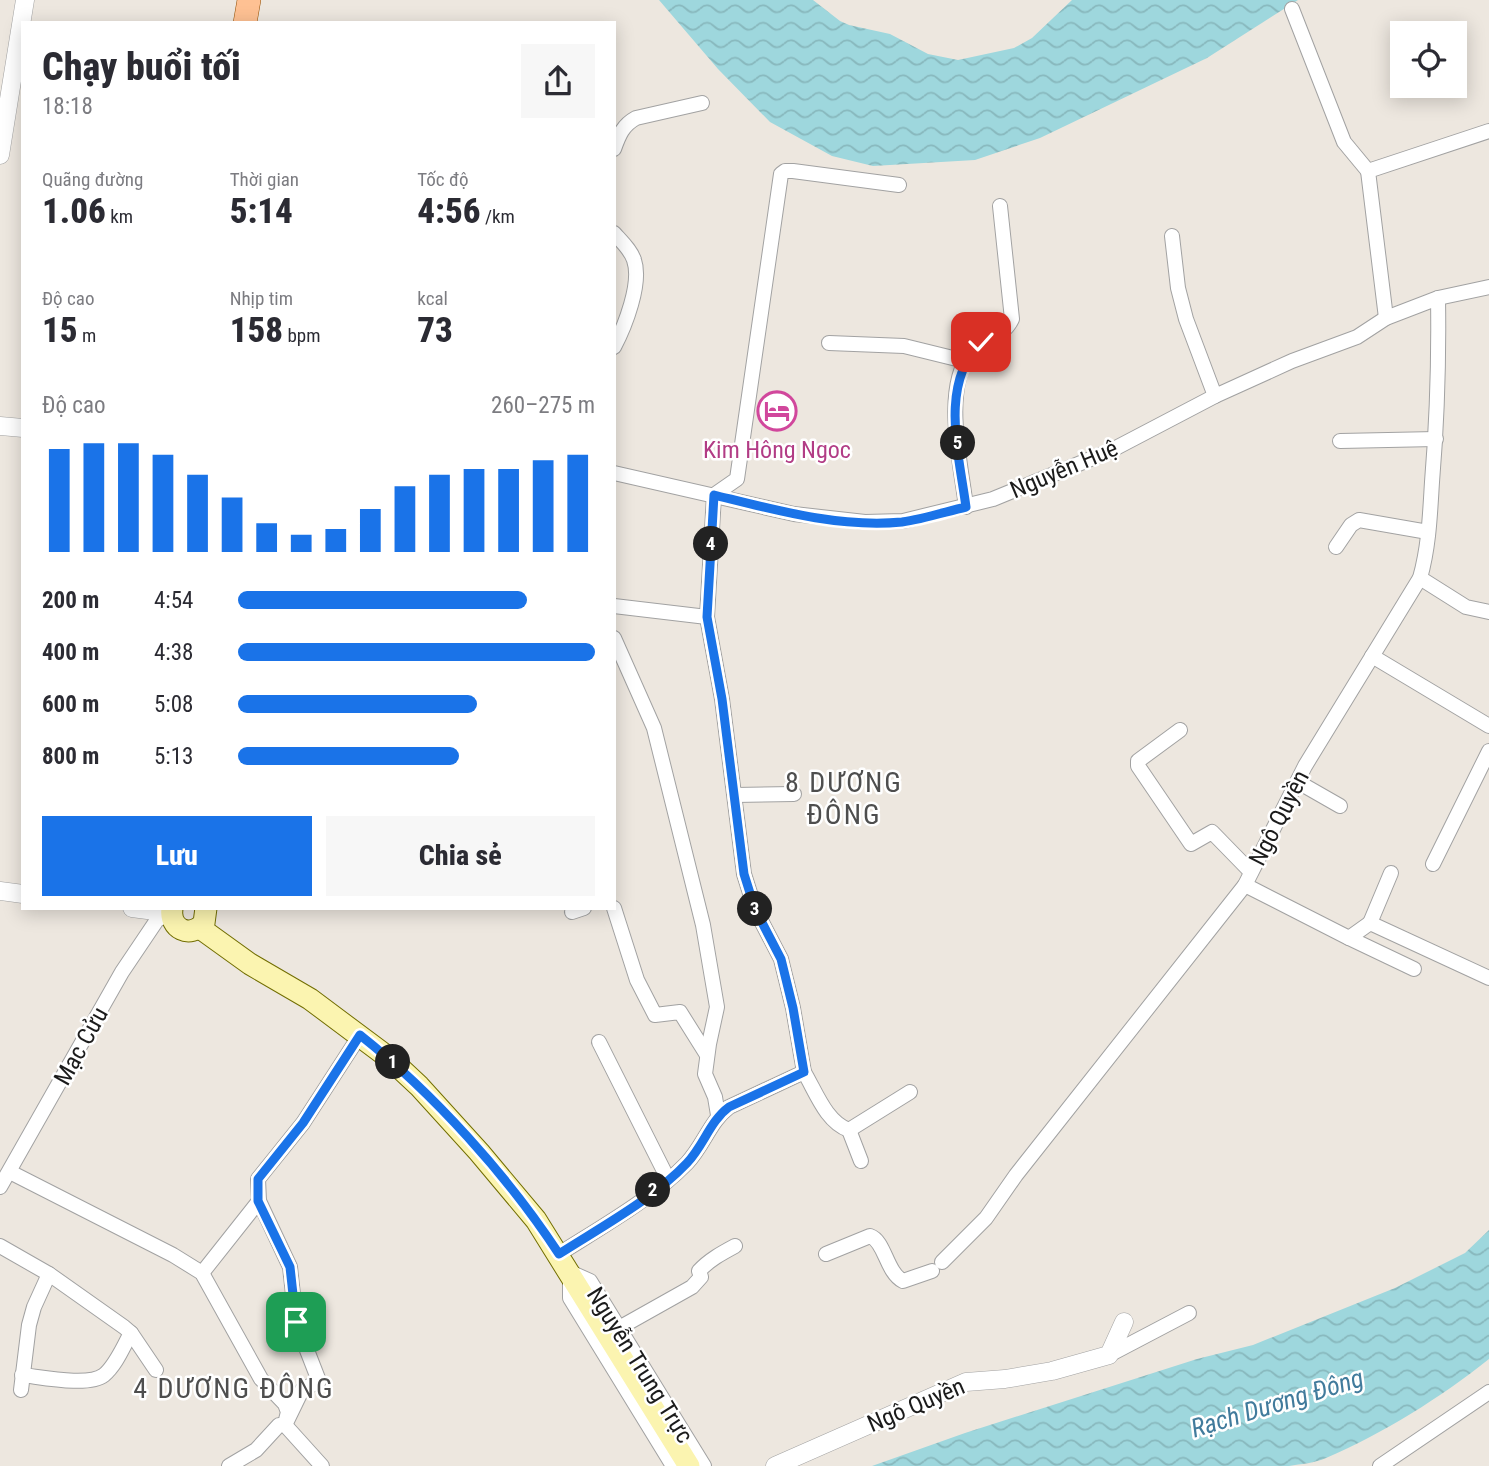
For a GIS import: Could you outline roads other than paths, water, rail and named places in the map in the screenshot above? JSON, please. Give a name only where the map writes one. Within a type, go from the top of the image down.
[{"type":"main road","points":[[245,21],[249,0]]},
{"type":"main road","name":"Nguyễn Trung Trực","points":[[171,910],[178,929],[190,932],[203,918],[250,964],[310,999],[360,1035],[419,1086],[480,1152],[536,1220],[689,1466]]},
{"type":"street","points":[[22,21],[25,0]]},
{"type":"street","points":[[1292,9],[1339,132],[1368,172],[1386,318]]},
{"type":"street","points":[[0,155],[21,25]]},
{"type":"street","points":[[616,144],[621,132],[636,118],[702,103]]},
{"type":"street","points":[[1368,172],[1489,131]]},
{"type":"street","points":[[849,1130],[832,1120],[804,1072],[781,959],[755,909],[746,884],[722,699],[707,617],[714,495],[737,479],[781,174],[785,171],[899,185]]},
{"type":"street","points":[[966,507],[957,431],[957,387],[965,361],[981,342],[1002,334],[1012,319],[1000,206]]},
{"type":"street","points":[[616,235],[631,253],[635,263],[630,311],[616,342]]},
{"type":"street","points":[[1172,236],[1178,288],[1215,396]]},
{"type":"street","name":"Nguyễn Huệ","points":[[616,473],[794,514],[865,522],[903,522],[993,499],[1110,451],[1215,396],[1292,360],[1357,337],[1386,318],[1438,298],[1489,287]]},
{"type":"street","name":"Ngô Quyền","points":[[826,1254],[870,1236],[877,1240],[900,1280],[937,1266],[986,1218],[1016,1175],[1248,879],[1306,766],[1420,578],[1429,532],[1436,439],[1438,298]]},
{"type":"street","points":[[829,343],[904,346],[965,361]]},
{"type":"street","points":[[0,426],[21,428]]},
{"type":"street","points":[[1340,441],[1436,439]]},
{"type":"street","points":[[1336,547],[1351,525],[1359,520],[1429,532]]},
{"type":"street","points":[[1420,578],[1466,607],[1489,612]]},
{"type":"street","points":[[616,606],[707,617]]},
{"type":"street","points":[[616,642],[654,728],[702,925],[717,1007],[705,1074],[715,1097],[718,1115]]},
{"type":"street","points":[[1372,656],[1489,726]]},
{"type":"street","points":[[1180,730],[1138,761],[1138,766],[1191,844],[1212,832],[1248,879],[1349,938],[1413,969]]},
{"type":"street","points":[[1433,864],[1489,751]]},
{"type":"street","points":[[1298,782],[1340,806]]},
{"type":"street","points":[[735,794],[794,794]]},
{"type":"street","points":[[1349,938],[1370,923],[1391,873]]},
{"type":"street","points":[[0,891],[21,894]]},
{"type":"street","name":"Mạc Cửu","points":[[0,1187],[122,972],[157,920],[171,910]]},
{"type":"street","points":[[615,910],[637,980],[655,1015],[681,1013],[707,1055]]},
{"type":"street","points":[[1370,923],[1489,978]]},
{"type":"street","points":[[285,1424],[302,1390],[319,1381],[296,1322],[290,1267],[258,1201],[258,1179],[303,1123],[360,1035]]},
{"type":"street","points":[[599,1042],[668,1179]]},
{"type":"street","points":[[570,1272],[632,1208],[686,1164],[700,1147],[718,1115],[737,1102],[804,1072]]},
{"type":"street","points":[[849,1130],[910,1092]]},
{"type":"street","points":[[849,1130],[861,1161]]},
{"type":"street","points":[[0,1156],[13,1166],[202,1273],[261,1379],[285,1404],[288,1412],[285,1424]]},
{"type":"street","points":[[202,1273],[258,1201]]},
{"type":"street","points":[[0,1245],[48,1274],[131,1333],[156,1370]]},
{"type":"street","points":[[619,1328],[692,1287],[701,1277],[699,1271],[708,1261],[735,1246]]},
{"type":"street","name":"Nguyễn Trung Trực","points":[[673,1466],[570,1298],[570,1272],[590,1281],[704,1466]]},
{"type":"street","points":[[48,1274],[34,1307],[21,1383],[100,1378],[111,1368],[131,1333]]},
{"type":"street","points":[[1109,1355],[1189,1313]]},
{"type":"street","points":[[1109,1355],[1124,1322]]},
{"type":"street","name":"Ngô Quyền","points":[[775,1466],[966,1381],[1005,1379],[1052,1371],[1109,1355]]},
{"type":"street","points":[[1380,1466],[1489,1392]]},
{"type":"street","points":[[229,1466],[256,1450],[279,1425],[285,1424]]},
{"type":"street","points":[[285,1424],[322,1466]]},
{"type":"water","points":[[659,0],[813,0],[849,25],[890,34],[928,54],[958,60],[1014,48],[1032,38],[1072,0],[1298,0],[1207,58],[1040,138],[975,160],[873,166],[832,156],[770,122],[718,69]]},
{"type":"water","name":"Rạch Dương Đông","points":[[1489,1230],[1489,1359],[1411,1414],[1322,1460],[1289,1466],[872,1466],[965,1433],[1197,1359],[1253,1345],[1395,1288],[1465,1253]]},
{"type":"place","name":"Kim Hông Ngoc","points":[[777,411]]},
{"type":"district","name":"8 DƯƠNG ĐÔNG","points":[[844,798]]},
{"type":"district","name":"4 DƯƠNG ĐÔNG","points":[[234,1388]]}]
